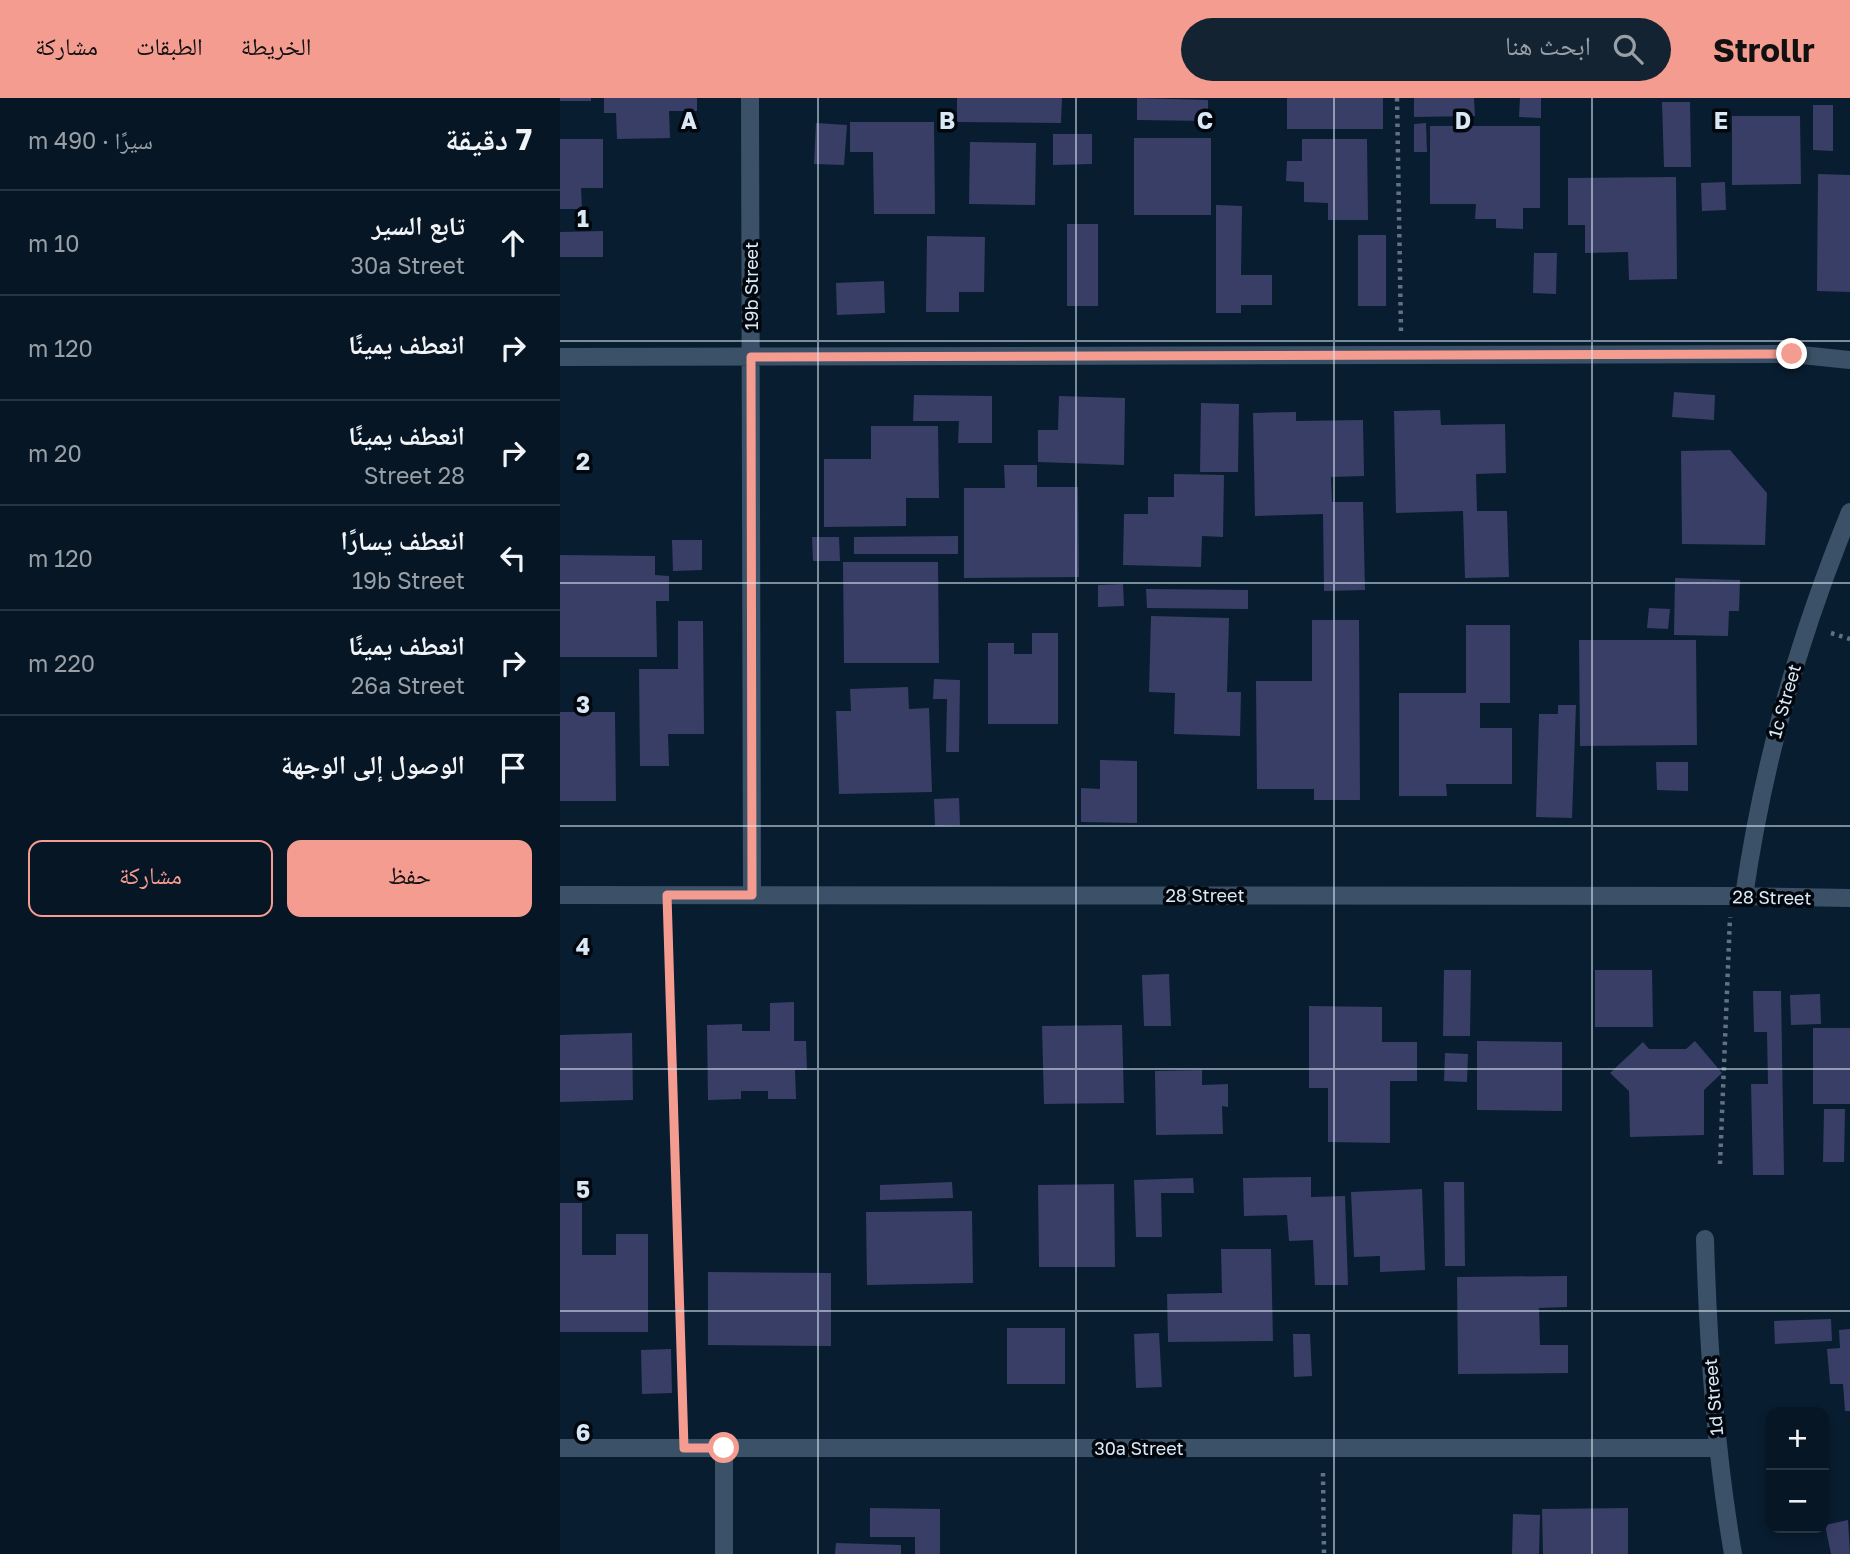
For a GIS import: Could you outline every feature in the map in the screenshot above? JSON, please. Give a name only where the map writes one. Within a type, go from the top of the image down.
[{"type":"street","name":"19b Street","points":[[750,98],[752,895]]},
{"type":"street","points":[[560,357],[1792,354],[1850,360]]},
{"type":"street","name":"1c Street","points":[[1737,896],[1782,705],[1807,625],[1850,512]]},
{"type":"street","name":"28 Street","points":[[560,895],[1850,898]]},
{"type":"street","name":"1d Street","points":[[1705,1239],[1718,1448],[1733,1554]]},
{"type":"street","name":"30a Street","points":[[560,1448],[1718,1448]]},
{"type":"street","points":[[724,1448],[724,1554]]},
{"type":"path","points":[[1396,98],[1402,356]]},
{"type":"path","points":[[667,895],[684,1448]]},
{"type":"path","points":[[1720,1164],[1737,896]]},
{"type":"path","points":[[1323,1447],[1324,1554]]},
{"type":"building","points":[[560,98],[591,98],[591,101],[560,101]]},
{"type":"building","points":[[604,98],[697,98],[697,111],[669,111],[670,138],[617,139],[616,113],[604,113]]},
{"type":"building","points":[[957,98],[1062,98],[1061,123],[957,122]]},
{"type":"building","points":[[1137,98],[1208,100],[1208,121],[1137,120]]},
{"type":"building","points":[[1287,98],[1383,98],[1383,129],[1287,129]]},
{"type":"building","points":[[1414,98],[1474,98],[1475,116],[1414,117]]},
{"type":"building","points":[[1520,98],[1541,98],[1541,118],[1519,117]]},
{"type":"building","points":[[1662,102],[1690,102],[1691,167],[1664,167]]},
{"type":"building","points":[[1813,105],[1833,105],[1833,151],[1813,150]]},
{"type":"building","points":[[1732,116],[1800,116],[1801,184],[1732,185]]},
{"type":"building","points":[[850,122],[934,122],[935,214],[874,214],[873,152],[850,152]]},
{"type":"building","points":[[816,123],[847,125],[844,165],[814,164]]},
{"type":"building","points":[[1426,123],[1427,152],[1414,152],[1414,124]]},
{"type":"building","points":[[1430,126],[1540,126],[1540,208],[1523,208],[1523,229],[1496,228],[1496,219],[1475,219],[1476,204],[1430,204]]},
{"type":"building","points":[[1053,134],[1092,134],[1092,164],[1053,165]]},
{"type":"building","points":[[1134,138],[1211,138],[1211,215],[1134,215]]},
{"type":"building","points":[[560,139],[603,139],[603,188],[581,188],[582,209],[560,209]]},
{"type":"building","points":[[1302,139],[1367,139],[1368,220],[1328,220],[1328,203],[1304,202],[1304,182],[1286,181],[1287,161],[1302,161]]},
{"type":"building","points":[[970,142],[1036,143],[1035,205],[969,204]]},
{"type":"building","points":[[1818,174],[1850,175],[1850,292],[1817,291]]},
{"type":"building","points":[[1676,177],[1677,279],[1629,280],[1628,252],[1585,253],[1585,225],[1568,225],[1568,178]]},
{"type":"building","points":[[1725,182],[1726,210],[1702,211],[1701,183]]},
{"type":"building","points":[[1216,205],[1242,206],[1241,275],[1272,275],[1272,305],[1241,305],[1241,313],[1216,313]]},
{"type":"building","points":[[1067,224],[1098,224],[1098,306],[1067,306]]},
{"type":"building","points":[[603,231],[603,257],[560,257],[560,232]]},
{"type":"building","points":[[1358,235],[1386,235],[1386,306],[1358,306]]},
{"type":"building","points":[[927,236],[985,237],[984,292],[959,292],[959,312],[926,312]]},
{"type":"building","points":[[1534,253],[1557,253],[1556,294],[1533,293]]},
{"type":"building","points":[[884,281],[885,313],[837,315],[836,283]]},
{"type":"building","points":[[1674,392],[1715,395],[1714,420],[1672,417]]},
{"type":"building","points":[[914,395],[992,396],[992,443],[958,443],[959,421],[913,421]]},
{"type":"building","points":[[1059,396],[1125,398],[1124,465],[1038,462],[1038,430],[1058,430]]},
{"type":"building","points":[[1201,403],[1239,404],[1238,472],[1200,472]]},
{"type":"building","points":[[1440,410],[1441,425],[1505,424],[1506,473],[1476,474],[1477,511],[1507,511],[1509,577],[1465,578],[1463,511],[1396,513],[1394,411]]},
{"type":"building","points":[[1296,412],[1296,421],[1363,420],[1364,476],[1331,477],[1332,502],[1363,502],[1365,590],[1324,591],[1323,514],[1255,516],[1253,413]]},
{"type":"building","points":[[871,426],[938,426],[939,498],[906,498],[906,526],[824,527],[824,459],[871,459]]},
{"type":"building","points":[[1730,450],[1767,493],[1765,545],[1682,544],[1681,451]]},
{"type":"building","points":[[1004,465],[1037,465],[1037,487],[1078,487],[1079,577],[964,578],[964,488],[1005,488]]},
{"type":"building","points":[[1174,474],[1224,475],[1223,537],[1202,536],[1201,567],[1123,565],[1124,514],[1148,514],[1148,497],[1174,497]]},
{"type":"building","points":[[958,536],[958,554],[854,554],[854,537]]},
{"type":"building","points":[[812,537],[839,537],[840,561],[813,561]]},
{"type":"building","points":[[672,540],[702,540],[702,570],[673,571]]},
{"type":"building","points":[[560,555],[655,556],[655,575],[669,576],[669,601],[656,601],[657,657],[560,657]]},
{"type":"building","points":[[843,562],[938,562],[939,663],[844,663]]},
{"type":"building","points":[[1675,578],[1740,580],[1739,611],[1729,611],[1728,636],[1674,635]]},
{"type":"building","points":[[1123,584],[1124,606],[1098,607],[1098,585]]},
{"type":"building","points":[[1146,589],[1248,590],[1248,609],[1147,608]]},
{"type":"building","points":[[1649,608],[1670,609],[1668,629],[1647,628]]},
{"type":"building","points":[[1151,616],[1229,618],[1227,692],[1241,692],[1240,736],[1174,734],[1175,693],[1149,692]]},
{"type":"building","points":[[1312,620],[1359,620],[1360,800],[1314,800],[1314,789],[1257,789],[1256,681],[1312,681]]},
{"type":"building","points":[[678,621],[703,621],[704,734],[668,734],[669,766],[640,766],[639,669],[678,669]]},
{"type":"building","points":[[1466,625],[1510,625],[1510,703],[1480,703],[1480,728],[1512,728],[1512,784],[1446,784],[1447,796],[1399,796],[1399,693],[1466,693]]},
{"type":"building","points":[[1032,633],[1058,633],[1058,724],[988,724],[988,643],[1014,643],[1014,654],[1032,654]]},
{"type":"building","points":[[1579,640],[1696,640],[1697,745],[1580,746]]},
{"type":"building","points":[[934,679],[960,680],[959,752],[946,752],[947,699],[933,699]]},
{"type":"building","points":[[908,687],[909,709],[929,708],[932,792],[839,794],[836,711],[851,711],[850,689]]},
{"type":"building","points":[[1558,705],[1576,705],[1572,818],[1536,817],[1539,714],[1558,714]]},
{"type":"building","points":[[560,712],[615,712],[616,801],[560,801]]},
{"type":"building","points":[[1100,760],[1137,761],[1137,823],[1081,822],[1081,788],[1100,789]]},
{"type":"building","points":[[1656,762],[1688,762],[1688,791],[1657,790]]},
{"type":"building","points":[[959,798],[960,825],[935,826],[934,799]]},
{"type":"building","points":[[1444,970],[1471,970],[1470,1036],[1443,1036]]},
{"type":"building","points":[[1595,970],[1652,970],[1653,1027],[1595,1027]]},
{"type":"building","points":[[1169,974],[1171,1026],[1144,1026],[1142,975]]},
{"type":"building","points":[[1753,991],[1781,991],[1784,1175],[1753,1175],[1751,1084],[1768,1084],[1767,1032],[1754,1032]]},
{"type":"building","points":[[1820,994],[1821,1024],[1791,1025],[1790,995]]},
{"type":"building","points":[[794,1002],[794,1041],[806,1041],[807,1070],[795,1070],[796,1099],[768,1099],[768,1091],[741,1091],[741,1099],[708,1100],[707,1025],[742,1024],[742,1031],[770,1031],[770,1003]]},
{"type":"building","points":[[1309,1006],[1382,1007],[1382,1042],[1417,1042],[1417,1081],[1390,1081],[1390,1143],[1328,1142],[1328,1088],[1309,1088]]},
{"type":"building","points":[[1122,1025],[1124,1103],[1044,1104],[1042,1026]]},
{"type":"building","points":[[1813,1028],[1850,1028],[1850,1104],[1813,1104]]},
{"type":"building","points":[[632,1033],[633,1100],[560,1102],[560,1035]]},
{"type":"building","points":[[1477,1041],[1562,1042],[1562,1111],[1477,1110]]},
{"type":"building","points":[[1695,1041],[1722,1073],[1704,1090],[1704,1135],[1630,1137],[1629,1091],[1610,1073],[1643,1042],[1649,1049],[1686,1049]]},
{"type":"building","points":[[1445,1053],[1468,1054],[1467,1082],[1444,1081]]},
{"type":"building","points":[[1202,1070],[1202,1085],[1228,1084],[1228,1107],[1222,1106],[1223,1134],[1156,1135],[1155,1071]]},
{"type":"building","points":[[1824,1109],[1845,1109],[1844,1162],[1823,1162]]},
{"type":"building","points":[[1311,1177],[1311,1197],[1345,1196],[1348,1285],[1315,1285],[1313,1240],[1289,1241],[1287,1215],[1244,1216],[1243,1178]]},
{"type":"building","points":[[1193,1178],[1194,1193],[1161,1193],[1162,1237],[1136,1237],[1134,1180]]},
{"type":"building","points":[[952,1182],[953,1198],[880,1200],[880,1185]]},
{"type":"building","points":[[1444,1182],[1464,1182],[1465,1266],[1445,1266]]},
{"type":"building","points":[[1114,1184],[1115,1267],[1039,1267],[1038,1185]]},
{"type":"building","points":[[1422,1189],[1425,1270],[1380,1272],[1380,1256],[1354,1257],[1351,1192]]},
{"type":"building","points":[[560,1203],[582,1203],[582,1255],[616,1255],[616,1234],[648,1234],[648,1332],[560,1332]]},
{"type":"building","points":[[972,1211],[973,1283],[867,1285],[866,1212]]},
{"type":"building","points":[[1221,1249],[1271,1249],[1273,1341],[1168,1342],[1167,1294],[1222,1293]]},
{"type":"building","points":[[708,1272],[831,1273],[831,1346],[708,1345]]},
{"type":"building","points":[[1567,1276],[1567,1307],[1539,1308],[1540,1345],[1568,1345],[1568,1373],[1458,1374],[1457,1277]]},
{"type":"building","points":[[1831,1319],[1832,1341],[1775,1344],[1774,1321]]},
{"type":"building","points":[[1007,1328],[1065,1328],[1065,1384],[1007,1384]]},
{"type":"building","points":[[1850,1329],[1850,1411],[1845,1411],[1843,1384],[1830,1384],[1827,1349],[1840,1348],[1839,1330]]},
{"type":"building","points":[[1159,1333],[1162,1387],[1136,1388],[1134,1334]]},
{"type":"building","points":[[1293,1334],[1310,1334],[1312,1376],[1294,1377]]},
{"type":"building","points":[[671,1349],[672,1393],[642,1394],[641,1350]]},
{"type":"building","points":[[870,1508],[940,1509],[940,1554],[915,1554],[915,1537],[870,1537]]},
{"type":"building","points":[[1628,1508],[1628,1554],[1543,1554],[1542,1509]]},
{"type":"building","points":[[1513,1514],[1540,1515],[1539,1554],[1512,1554]]},
{"type":"building","points":[[1848,1520],[1850,1554],[1831,1554],[1827,1533],[1829,1533],[1829,1524]]},
{"type":"building","points":[[836,1543],[901,1545],[901,1554],[835,1554]]},
{"type":"route","points":[[724,1448],[684,1448],[667,895],[752,895],[751,357],[1792,354]]}]
